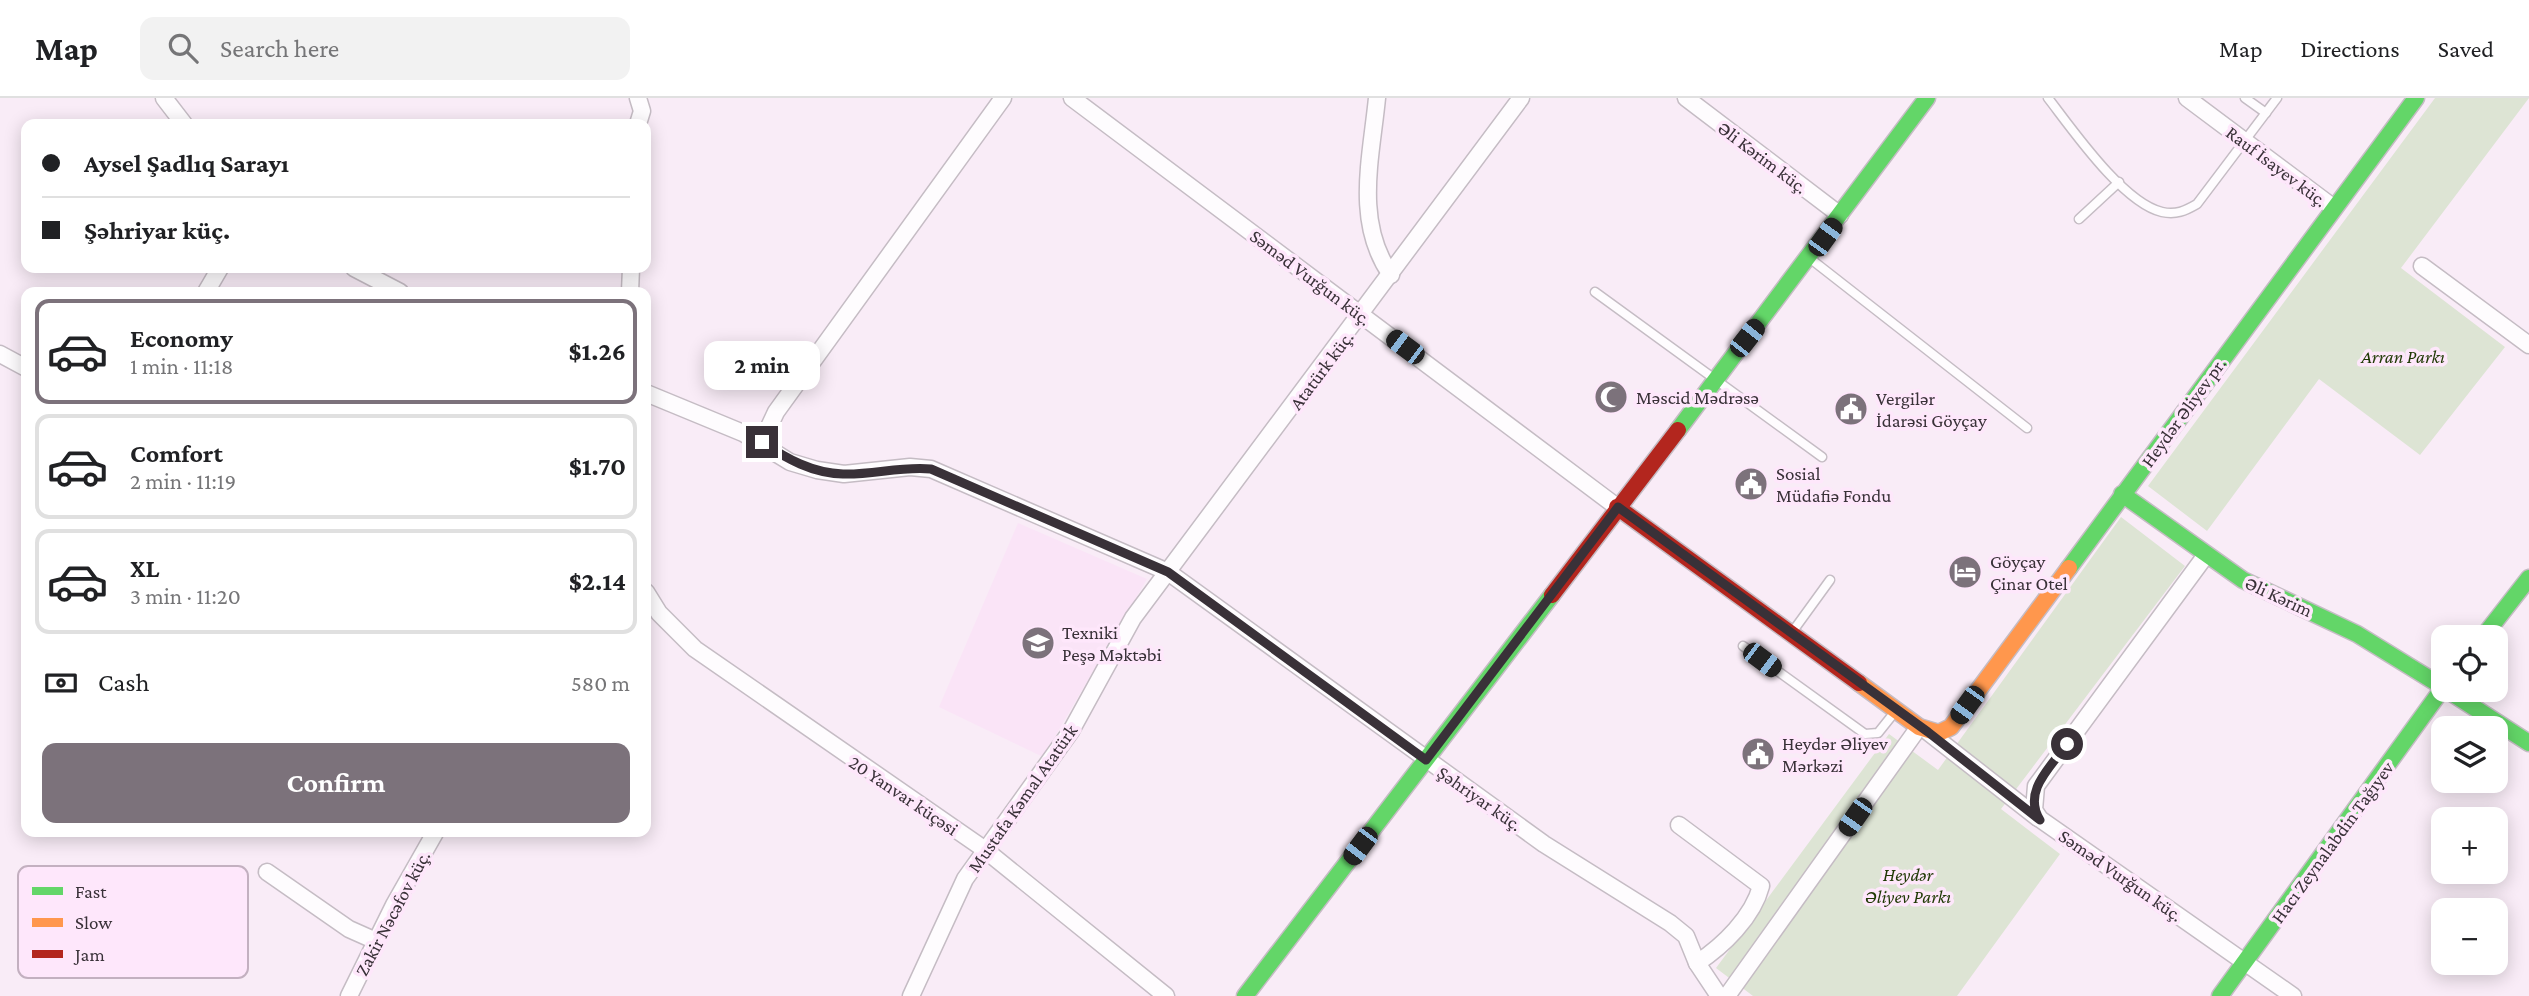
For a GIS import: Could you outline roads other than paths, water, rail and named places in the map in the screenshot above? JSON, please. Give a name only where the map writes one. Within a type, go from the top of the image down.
[{"type":"main road","points":[[1245,996],[1809,258],[1927,98]]},
{"type":"main road","name":"Heydər Əliyev pr.","points":[[1923,730],[1939,733],[1951,727],[2416,98]]},
{"type":"main road","name":"Əli Kərim","points":[[2122,494],[2243,580],[2357,634],[2431,680]]},
{"type":"main road","points":[[1618,507],[1923,730]]},
{"type":"main road","points":[[2492,625],[2529,578]]},
{"type":"main road","name":"Hacı Zeynalabdin Tağıyev","points":[[2220,996],[2434,702]]},
{"type":"main road","name":"Əli Kərim","points":[[2466,702],[2529,743]]},
{"type":"street","points":[[164,98],[180,119]]},
{"type":"street","points":[[638,98],[642,111],[640,119]]},
{"type":"street","points":[[762,442],[776,412],[1003,98]]},
{"type":"street","name":"Səməd Vurğun küç.","points":[[1072,98],[1618,507]]},
{"type":"street","points":[[1377,98],[1367,198],[1371,239],[1376,254],[1391,275]]},
{"type":"street","name":"Atatürk küç.","points":[[1168,572],[1521,98]]},
{"type":"street","name":"Əli Kərim küç.","points":[[1686,98],[1840,215]]},
{"type":"street","name":"Rauf İsayev küç.","points":[[2187,98],[2333,208]]},
{"type":"street","points":[[2422,266],[2529,345]]},
{"type":"street","points":[[364,273],[390,287]]},
{"type":"street","points":[[0,354],[21,365]]},
{"type":"street","name":"Şəhriyar küç.","points":[[651,399],[762,442],[790,461],[831,472],[844,474],[910,467],[931,469],[1168,572],[1544,844],[1670,923],[1686,936],[1697,963],[1718,996]]},
{"type":"street","name":"Səməd Vurğun küç.","points":[[2206,555],[2036,786],[2034,810],[2040,820],[2247,961],[2293,996]]},
{"type":"street","name":"Mustafa Kəmal Atatürk","points":[[911,996],[959,889],[984,849],[1071,731],[1133,618],[1168,572]]},
{"type":"street","name":"20 Yanvar küçəsi","points":[[651,600],[659,613],[695,649],[984,849],[1167,996]]},
{"type":"street","points":[[1727,996],[1923,730],[2040,820]]},
{"type":"street","points":[[1679,825],[1760,886],[1758,895],[1728,940],[1697,963]]},
{"type":"street","name":"Zakir Nəcəfov küç.","points":[[349,996],[433,837]]},
{"type":"street","points":[[267,872],[349,929],[376,941]]},
{"type":"lane","points":[[2048,98],[2131,195],[2159,211],[2180,213],[2197,204],[2277,98]]},
{"type":"lane","points":[[2245,98],[2266,113]]},
{"type":"lane","points":[[2079,219],[2119,182]]},
{"type":"lane","points":[[1809,258],[2027,428]]},
{"type":"lane","points":[[1595,292],[1717,378],[1822,457]]},
{"type":"lane","points":[[1791,634],[1830,580]]},
{"type":"lane","points":[[1743,646],[1865,734],[1878,733],[1896,711]]},
{"type":"place","name":"Məscid Mədrəsə","points":[[1611,397]]},
{"type":"place","name":"Vergilər İdarəsi Göyçay","points":[[1851,409]]},
{"type":"place","name":"Sosial Müdafiə Fondu","points":[[1751,484]]},
{"type":"place","name":"Göyçay Çinar Otel","points":[[1965,572]]},
{"type":"place","name":"Texniki Peşə Məktəbi","points":[[1038,643]]},
{"type":"place","name":"Heydər Əliyev Mərkəzi","points":[[1758,754]]},
{"type":"park label","name":"Arran Parkı","points":[[2403,356]]},
{"type":"park label","name":"Heydər Əliyev Parkı","points":[[1908,885]]}]
